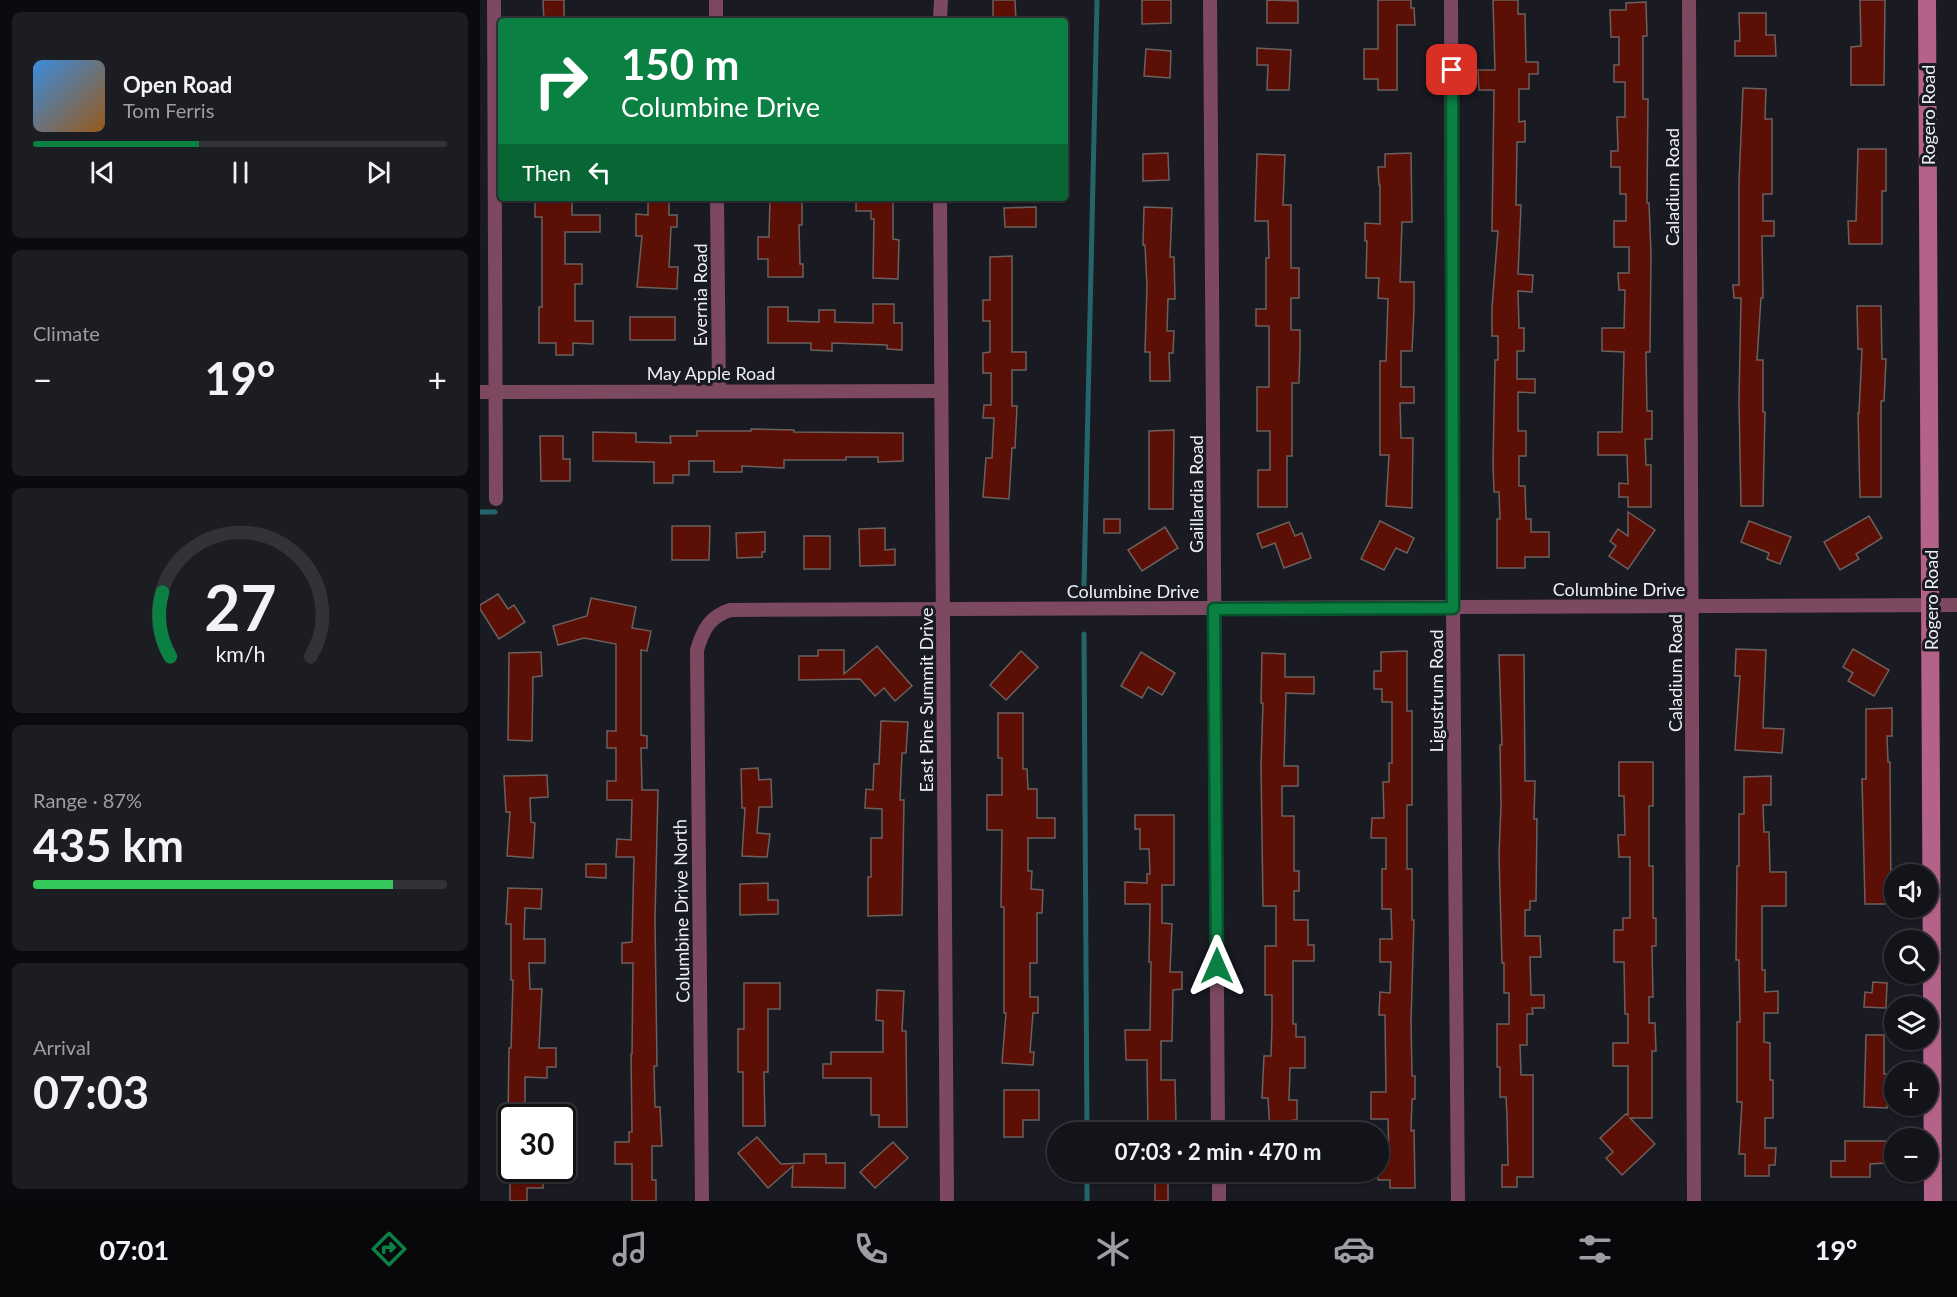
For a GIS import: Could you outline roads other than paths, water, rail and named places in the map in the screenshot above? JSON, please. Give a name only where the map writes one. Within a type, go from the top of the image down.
[{"type":"main road","name":"Rogero Road","points":[[1927,0],[1933,1201]]},
{"type":"street","points":[[494,0],[487,392],[496,499]]},
{"type":"street","points":[[716,0],[716,18]]},
{"type":"street","points":[[940,18],[941,0]]},
{"type":"street","name":"Gaillardia Road","points":[[1210,0],[1218,1122]]},
{"type":"street","name":"Ligustrum Road","points":[[1451,0],[1458,1201]]},
{"type":"street","name":"Caladium Road","points":[[1689,0],[1695,1201]]},
{"type":"street","name":"Evernia Road","points":[[717,201],[719,391]]},
{"type":"street","name":"East Pine Summit Drive","points":[[940,201],[947,1201]]},
{"type":"street","name":"May Apple Road","points":[[487,392],[941,391]]},
{"type":"street","name":"Columbine Drive","points":[[708,622],[718,614],[730,610],[1957,606]]},
{"type":"street","name":"Columbine Drive North","points":[[702,1201],[697,650],[708,622]]},
{"type":"street","points":[[1219,1182],[1219,1201]]},
{"type":"waterway","points":[[1084,586],[1097,0]]},
{"type":"waterway","points":[[480,512],[495,512]]},
{"type":"waterway","points":[[1084,634],[1087,1122]]},
{"type":"waterway","points":[[1087,1182],[1087,1201]]}]
